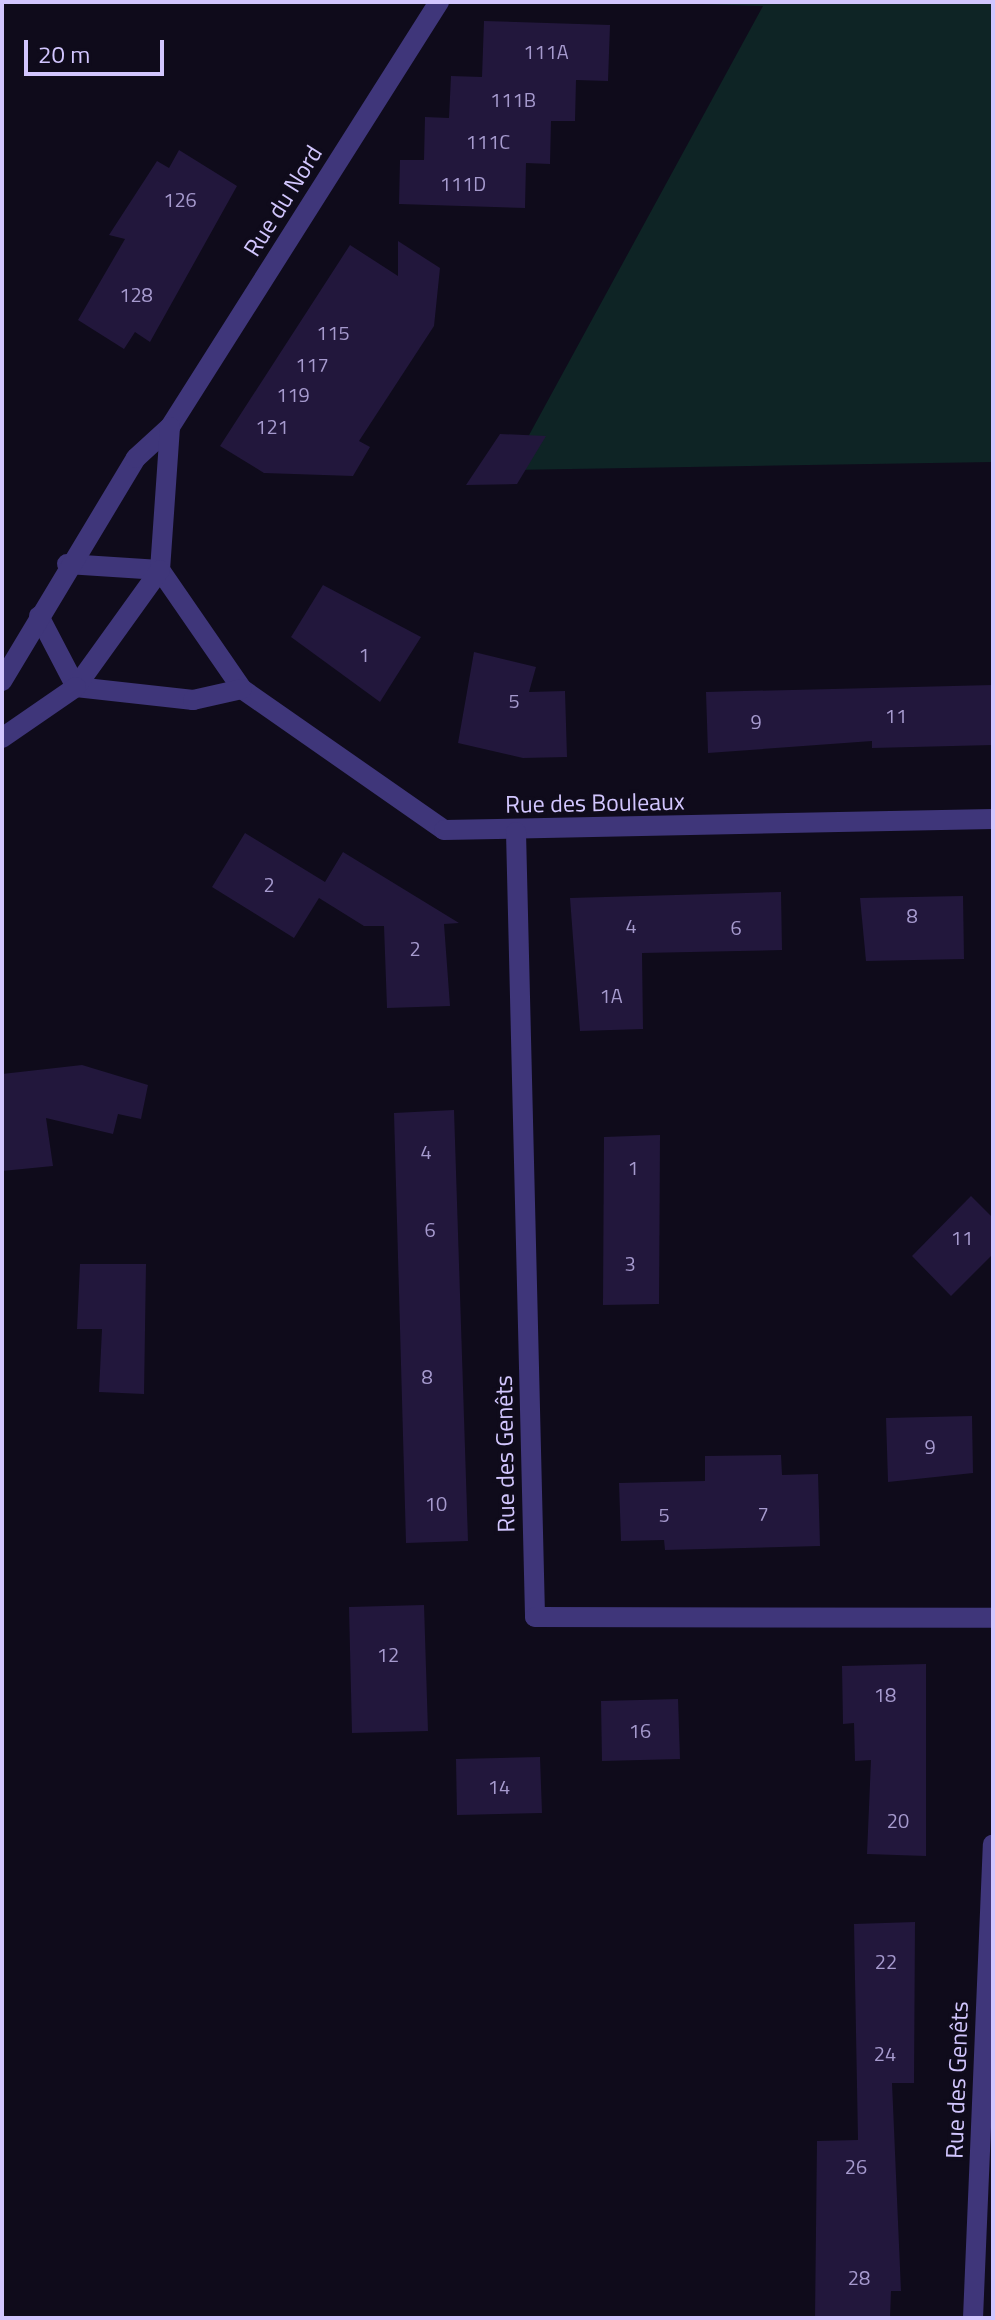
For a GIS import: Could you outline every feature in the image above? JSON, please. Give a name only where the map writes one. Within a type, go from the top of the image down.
[{"type":"street","name":"Rue du Nord","points":[[2,681],[67,564],[136,458],[170,427],[439,2]]},
{"type":"street","name":"Rue du Nord","points":[[160,570],[170,427]]},
{"type":"street","points":[[67,564],[160,570]]},
{"type":"street","points":[[2,738],[76,687],[160,570]]},
{"type":"street","name":"Rue des Bouleaux","points":[[160,570],[242,689],[444,830],[516,832],[993,819]]},
{"type":"street","points":[[39,616],[76,687]]},
{"type":"street","points":[[76,687],[193,700],[242,689]]},
{"type":"street","name":"Rue des Genêts","points":[[516,832],[535,1617],[993,1618]]},
{"type":"street","name":"Rue des Genêts","points":[[973,2318],[993,1844]]},
{"type":"green space","points":[[639,2],[993,2],[993,462],[510,470],[763,6]]},
{"type":"building","points":[[484,21],[610,25],[608,81],[576,80],[575,121],[551,121],[550,164],[526,163],[525,208],[399,204],[400,160],[424,160],[425,117],[449,118],[451,76],[482,77]]},
{"type":"building","points":[[179,150],[237,186],[150,342],[135,332],[124,349],[78,320],[125,239],[109,235],[157,161],[169,168]]},
{"type":"building","points":[[398,241],[440,268],[434,326],[359,441],[370,447],[353,476],[264,473],[220,446],[350,245],[398,276]]},
{"type":"building","points":[[500,434],[546,436],[517,484],[466,485]]},
{"type":"building","points":[[323,585],[421,637],[380,702],[291,637]]},
{"type":"building","points":[[474,652],[536,667],[529,692],[565,691],[567,757],[523,758],[458,743]]},
{"type":"building","points":[[993,685],[993,745],[872,748],[872,741],[708,753],[706,692]]},
{"type":"building","points":[[245,833],[325,882],[343,852],[459,923],[444,924],[450,1006],[387,1008],[384,926],[364,926],[319,898],[294,938],[212,887]]},
{"type":"building","points":[[781,892],[782,950],[642,953],[643,1029],[580,1031],[570,898]]},
{"type":"building","points":[[963,896],[964,959],[866,961],[860,898]]},
{"type":"building","points":[[82,1065],[148,1085],[141,1119],[118,1114],[113,1134],[46,1118],[53,1166],[2,1171],[2,1074]]},
{"type":"building","points":[[454,1110],[468,1541],[406,1543],[394,1113]]},
{"type":"building","points":[[660,1135],[659,1304],[603,1305],[604,1137]]},
{"type":"building","points":[[971,1196],[993,1218],[993,1254],[951,1296],[912,1256]]},
{"type":"building","points":[[80,1264],[146,1264],[144,1394],[99,1392],[102,1329],[77,1329]]},
{"type":"building","points":[[972,1416],[973,1473],[888,1482],[886,1418]]},
{"type":"building","points":[[781,1455],[782,1475],[818,1474],[820,1546],[665,1550],[664,1540],[621,1541],[619,1483],[705,1481],[705,1456]]},
{"type":"building","points":[[424,1605],[428,1731],[352,1733],[349,1607]]},
{"type":"building","points":[[926,1664],[926,1856],[867,1854],[871,1760],[855,1761],[854,1723],[843,1724],[842,1666]]},
{"type":"building","points":[[678,1699],[680,1759],[602,1761],[601,1701]]},
{"type":"building","points":[[540,1757],[542,1813],[457,1815],[456,1759]]},
{"type":"building","points":[[915,1922],[914,2083],[892,2083],[901,2291],[891,2291],[890,2318],[815,2318],[817,2141],[858,2140],[854,1924]]}]
